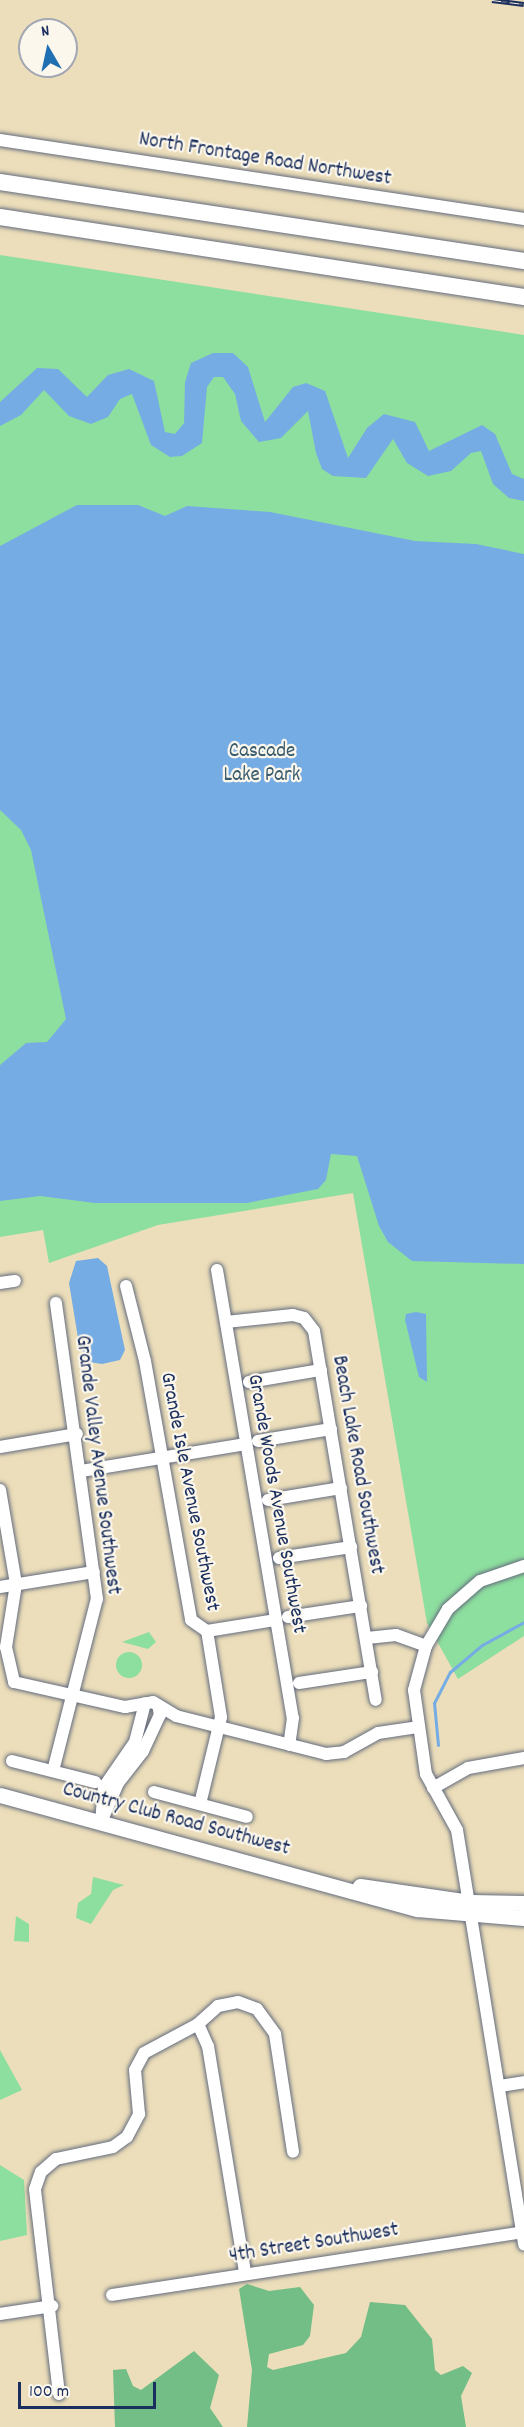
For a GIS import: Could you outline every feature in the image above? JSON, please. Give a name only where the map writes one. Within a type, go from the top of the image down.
[{"type":"highway","points":[[0,182],[524,261]]},
{"type":"highway","points":[[0,217],[524,297]]},
{"type":"main road","name":"Country Club Road Southwest","points":[[0,1795],[342,1885]]},
{"type":"main road","points":[[342,1885],[470,1902],[524,1903]]},
{"type":"main road","points":[[342,1885],[398,1904],[473,1917],[524,1918]]},
{"type":"street","name":"North Frontage Road Northwest","points":[[0,140],[524,219]]},
{"type":"street","name":"Grande Woods Avenue Southwest","points":[[217,1270],[252,1442],[282,1618],[293,1718],[289,1745]]},
{"type":"street","points":[[0,1283],[15,1281]]},
{"type":"street","name":"Grande Isle Avenue Southwest","points":[[126,1286],[162,1458],[187,1611],[194,1625],[207,1631],[220,1727],[200,1804]]},
{"type":"street","name":"Grande Valley Avenue Southwest","points":[[53,1771],[97,1602],[77,1434],[56,1303]]},
{"type":"street","name":"Beach Lake Road Southwest","points":[[226,1322],[304,1318],[314,1331],[376,1700]]},
{"type":"street","points":[[249,1382],[321,1370]]},
{"type":"street","points":[[81,1471],[331,1430]]},
{"type":"street","points":[[0,1446],[77,1434]]},
{"type":"street","points":[[268,1500],[341,1488]]},
{"type":"street","points":[[0,1490],[3,1526],[16,1584],[6,1647],[12,1680],[125,1707],[149,1723],[176,1716]]},
{"type":"street","points":[[279,1558],[351,1547]]},
{"type":"street","points":[[524,1566],[480,1581],[448,1609],[426,1646],[415,1684],[418,1727],[433,1788],[455,1823],[473,1917],[524,2246]]},
{"type":"street","points":[[0,1587],[94,1572]]},
{"type":"street","points":[[207,1631],[361,1606]]},
{"type":"street","points":[[366,1638],[396,1635],[426,1646]]},
{"type":"street","points":[[299,1683],[372,1672]]},
{"type":"street","points":[[125,1707],[152,1704],[176,1716],[289,1745],[335,1754],[378,1733],[418,1727]]},
{"type":"street","points":[[127,1763],[137,1737],[140,1716],[152,1704]]},
{"type":"street","points":[[152,1704],[158,1719]]},
{"type":"street","points":[[101,1821],[104,1787],[127,1763],[158,1719]]},
{"type":"street","points":[[433,1788],[468,1768],[524,1758]]},
{"type":"street","points":[[12,1761],[95,1782]]},
{"type":"street","points":[[154,1792],[247,1816]]},
{"type":"street","points":[[59,2394],[52,2306],[35,2200],[42,2172],[56,2159],[113,2147],[127,2138],[139,2114],[139,2058],[162,2039],[198,2024],[228,2003],[257,2008],[275,2034],[293,2152]]},
{"type":"street","points":[[198,2024],[208,2046],[245,2273]]},
{"type":"street","points":[[500,2086],[524,2082]]},
{"type":"street","name":"4th Street Southwest","points":[[112,2295],[522,2232]]},
{"type":"street","points":[[0,2314],[52,2306]]},
{"type":"green space","name":"Cascade Lake Park","points":[[0,255],[524,335],[524,1636],[458,1679],[427,1623],[353,1193],[158,1225],[49,1263],[43,1230],[0,1237]]},
{"type":"green space","points":[[149,1632],[156,1642],[148,1649],[122,1642]]},
{"type":"green space","points":[[129,1652],[138,1656],[142,1665],[138,1674],[129,1678],[120,1674],[116,1665],[120,1656]]},
{"type":"green space","points":[[93,1877],[124,1885],[113,1890],[91,1924],[76,1918],[78,1903],[91,1894]]},
{"type":"green space","points":[[16,1916],[29,1924],[29,1942],[14,1941]]},
{"type":"green space","points":[[0,2050],[22,2090],[0,2100]]},
{"type":"green space","points":[[0,2165],[24,2180],[27,2235],[0,2241]]},
{"type":"green space","points":[[247,2284],[269,2291],[300,2287],[314,2305],[310,2336],[303,2345],[269,2354],[267,2367],[273,2370],[346,2353],[361,2337],[370,2302],[405,2305],[432,2339],[435,2370],[441,2375],[463,2366],[472,2373],[461,2396],[466,2427],[247,2427],[252,2370],[239,2289]]},
{"type":"green space","points":[[194,2351],[219,2375],[210,2408],[223,2427],[115,2427],[113,2370],[126,2369],[133,2386],[141,2390]]},
{"type":"water","points":[[213,353],[233,353],[248,367],[265,422],[293,387],[306,383],[325,391],[348,458],[367,428],[384,414],[415,422],[429,451],[482,425],[495,434],[512,474],[524,479],[524,501],[509,498],[493,484],[481,451],[471,453],[451,471],[428,476],[407,463],[393,439],[366,478],[333,476],[322,469],[316,453],[308,411],[281,438],[259,442],[241,421],[235,394],[223,377],[214,377],[207,387],[202,443],[182,456],[170,457],[151,445],[132,394],[120,399],[108,417],[91,424],[69,416],[44,390],[21,415],[0,426],[0,402],[37,368],[58,369],[87,397],[108,375],[129,369],[154,381],[165,432],[175,434],[184,423],[185,382],[191,363]]},
{"type":"water","name":"Cascade Lake Park","points":[[77,505],[138,505],[165,516],[187,506],[270,512],[415,541],[476,544],[524,554],[524,1264],[412,1261],[388,1242],[379,1226],[357,1156],[331,1154],[326,1180],[318,1189],[247,1203],[95,1203],[40,1196],[0,1201],[0,1065],[26,1043],[47,1042],[66,1019],[31,850],[21,830],[0,810],[0,546]]},
{"type":"water","points":[[98,1258],[107,1266],[125,1350],[120,1360],[102,1364],[89,1362],[79,1344],[69,1283],[76,1261]]},
{"type":"water","points":[[416,1312],[426,1314],[427,1382],[419,1377],[405,1320],[406,1314]]},
{"type":"waterway","points":[[438,1745],[434,1703],[450,1672],[482,1645],[524,1622]]},
{"type":"railway","points":[[492,0],[524,4]]}]
